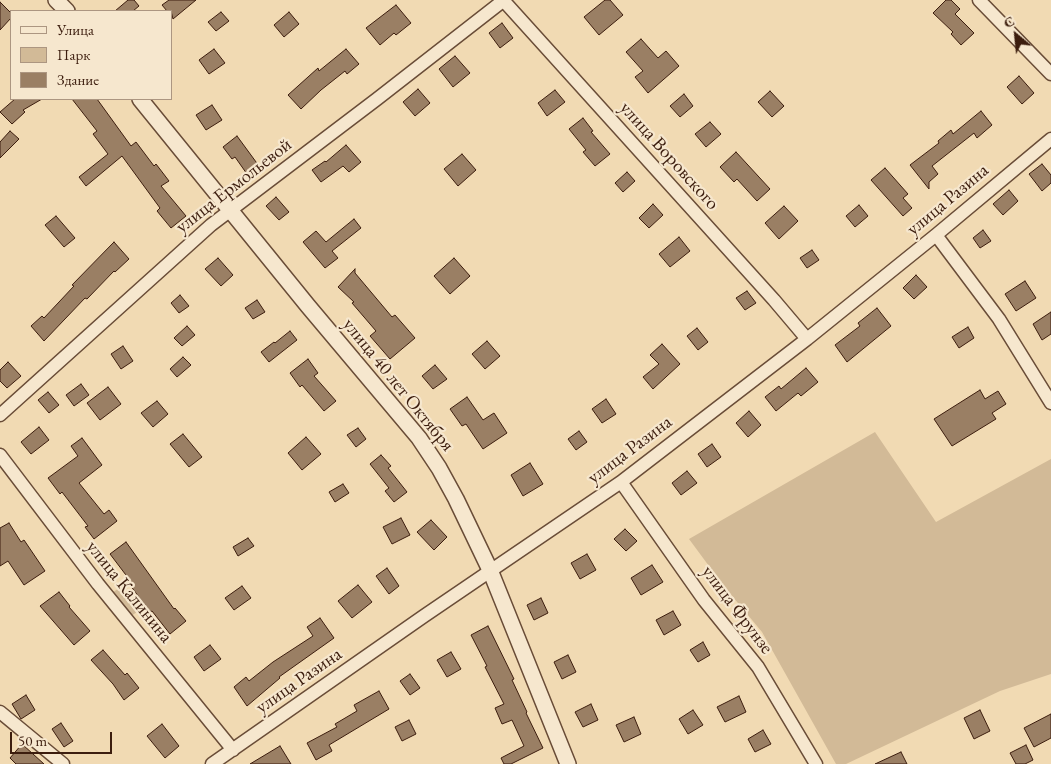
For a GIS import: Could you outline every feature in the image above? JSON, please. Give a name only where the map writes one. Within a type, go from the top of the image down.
[{"type":"street","points":[[56,0],[65,10]]},
{"type":"street","name":"улица Ермольевой","points":[[0,415],[212,225],[378,99],[503,0]]},
{"type":"street","name":"улица Воровского","points":[[503,0],[807,339]]},
{"type":"street","points":[[979,0],[1051,74]]},
{"type":"street","name":"улица 40 лет Октября","points":[[141,100],[308,306],[419,438],[439,468],[456,498],[490,570],[568,764]]},
{"type":"street","name":"улица Разина","points":[[212,764],[490,570],[621,482],[807,339],[1051,139]]},
{"type":"street","points":[[936,235],[1000,319],[1051,403]]},
{"type":"street","name":"улица Калинина","points":[[0,455],[98,584],[233,750]]},
{"type":"street","name":"улица Фрунзе","points":[[621,482],[704,600],[758,667],[816,764]]},
{"type":"street","points":[[0,712],[63,764]]},
{"type":"green space","points":[[875,432],[936,522],[1051,459],[1051,674],[1000,691],[846,764],[836,764],[762,632],[723,585],[689,539]]},
{"type":"green space","points":[[122,586],[140,610],[131,616],[112,593]]},
{"type":"building","points":[[128,0],[134,0],[139,6],[134,10],[116,10]]},
{"type":"building","points":[[169,0],[196,0],[173,19],[172,10],[166,10],[162,5]]},
{"type":"building","points":[[605,0],[610,0],[623,15],[599,35],[584,17]]},
{"type":"building","points":[[946,0],[951,0],[960,9],[955,14],[974,33],[961,45],[951,34],[953,32],[933,13]]},
{"type":"building","points":[[0,2],[10,12],[10,19],[0,30]]},
{"type":"building","points":[[396,5],[411,23],[396,35],[394,33],[380,45],[366,28]]},
{"type":"building","points":[[221,12],[229,21],[216,31],[208,22]]},
{"type":"building","points":[[289,12],[299,24],[284,37],[274,25]]},
{"type":"building","points":[[502,23],[513,38],[500,48],[489,33]]},
{"type":"building","points":[[641,39],[658,58],[666,51],[679,66],[648,93],[635,77],[643,71],[626,52]]},
{"type":"building","points":[[214,49],[225,63],[209,74],[199,60]]},
{"type":"building","points":[[346,49],[359,64],[347,74],[345,71],[301,109],[288,95],[318,68],[319,71]]},
{"type":"building","points":[[455,56],[470,73],[453,87],[439,69]]},
{"type":"building","points":[[1019,76],[1034,93],[1022,104],[1007,87]]},
{"type":"building","points":[[418,89],[430,103],[415,116],[403,102]]},
{"type":"building","points":[[555,90],[565,102],[547,116],[538,103]]},
{"type":"building","points":[[770,91],[784,106],[772,117],[758,102]]},
{"type":"building","points":[[684,94],[693,106],[680,117],[670,106]]},
{"type":"building","points":[[14,100],[40,100],[23,110],[25,112],[12,124],[0,112]]},
{"type":"building","points":[[73,100],[98,100],[131,146],[136,142],[154,166],[156,164],[169,181],[161,186],[186,216],[171,228],[157,211],[160,208],[122,156],[86,186],[79,177],[108,154],[93,134],[97,131]]},
{"type":"building","points":[[212,105],[222,120],[206,130],[196,115]]},
{"type":"building","points":[[981,111],[992,125],[977,138],[974,133],[932,166],[938,174],[929,182],[929,189],[910,165],[939,143],[938,141],[951,130],[953,134]]},
{"type":"building","points":[[583,118],[593,131],[591,132],[610,154],[595,166],[583,152],[586,150],[569,129]]},
{"type":"building","points":[[710,122],[721,134],[706,147],[695,134]]},
{"type":"building","points":[[10,131],[19,139],[0,158],[0,142]]},
{"type":"building","points":[[237,136],[259,166],[247,174],[235,157],[232,159],[223,147]]},
{"type":"building","points":[[346,145],[361,162],[349,172],[343,166],[321,182],[312,170],[326,162]]},
{"type":"building","points":[[736,152],[770,189],[757,201],[737,179],[734,182],[720,167]]},
{"type":"building","points":[[462,154],[476,170],[458,186],[444,169]]},
{"type":"building","points":[[1042,164],[1051,175],[1051,183],[1042,191],[1029,174]]},
{"type":"building","points":[[885,168],[908,194],[903,198],[912,208],[903,216],[871,180]]},
{"type":"building","points":[[627,172],[635,181],[623,192],[615,183]]},
{"type":"building","points":[[1009,190],[1018,201],[1003,215],[993,204]]},
{"type":"building","points":[[276,197],[289,212],[279,220],[266,206]]},
{"type":"building","points":[[653,204],[663,215],[649,228],[639,218]]},
{"type":"building","points":[[859,205],[868,216],[855,227],[846,216]]},
{"type":"building","points":[[784,206],[798,221],[779,239],[765,223]]},
{"type":"building","points":[[56,216],[75,238],[64,247],[45,225]]},
{"type":"building","points":[[354,219],[361,228],[332,251],[338,258],[325,268],[303,242],[316,231],[326,242]]},
{"type":"building","points":[[983,230],[991,241],[980,248],[973,238]]},
{"type":"building","points":[[679,237],[690,251],[670,267],[659,254]]},
{"type":"building","points":[[114,242],[129,259],[114,271],[87,299],[85,298],[44,341],[31,326],[42,316],[44,318],[74,286],[72,285]]},
{"type":"building","points":[[812,250],[819,260],[807,268],[800,258]]},
{"type":"building","points":[[218,258],[233,275],[221,286],[205,269]]},
{"type":"building","points":[[454,258],[470,276],[450,294],[434,276]]},
{"type":"building","points":[[355,269],[355,273],[392,317],[395,315],[415,338],[390,359],[370,336],[376,331],[352,303],[354,302],[338,287]]},
{"type":"building","points":[[916,275],[927,287],[914,299],[903,288]]},
{"type":"building","points":[[1025,281],[1036,298],[1016,311],[1005,294]]},
{"type":"building","points":[[747,291],[756,303],[745,310],[736,298]]},
{"type":"building","points":[[180,295],[189,306],[179,313],[171,303]]},
{"type":"building","points":[[257,300],[265,312],[253,319],[245,308]]},
{"type":"building","points":[[877,308],[891,326],[847,362],[835,345],[860,326],[858,323]]},
{"type":"building","points":[[1051,312],[1051,334],[1042,340],[1033,324]]},
{"type":"building","points":[[187,326],[195,335],[182,346],[174,338]]},
{"type":"building","points":[[968,327],[974,338],[959,348],[952,337]]},
{"type":"building","points":[[697,328],[708,342],[698,350],[687,336]]},
{"type":"building","points":[[290,331],[297,340],[269,362],[261,352]]},
{"type":"building","points":[[487,341],[500,356],[485,369],[472,354]]},
{"type":"building","points":[[662,344],[680,364],[653,389],[643,377],[659,364],[650,355]]},
{"type":"building","points":[[123,346],[133,361],[121,369],[111,354]]},
{"type":"building","points":[[183,357],[191,365],[177,377],[170,369]]},
{"type":"building","points":[[308,359],[318,373],[314,376],[336,401],[324,411],[302,385],[300,387],[290,373]]},
{"type":"building","points":[[8,362],[21,376],[7,388],[0,381],[0,370]]},
{"type":"building","points":[[435,365],[447,379],[433,389],[422,376]]},
{"type":"building","points":[[806,368],[818,382],[801,396],[798,393],[776,411],[765,397],[779,386],[781,389]]},
{"type":"building","points":[[81,384],[89,395],[74,406],[66,395]]},
{"type":"building","points":[[108,387],[121,404],[100,420],[87,403]]},
{"type":"building","points":[[980,390],[985,399],[998,391],[1006,404],[992,413],[996,419],[952,446],[934,419]]},
{"type":"building","points":[[48,392],[59,405],[49,413],[38,400]]},
{"type":"building","points":[[467,397],[483,420],[494,413],[507,433],[483,449],[466,424],[462,426],[450,409]]},
{"type":"building","points":[[606,399],[616,414],[602,423],[592,409]]},
{"type":"building","points":[[157,401],[168,414],[153,427],[141,413]]},
{"type":"building","points":[[749,411],[761,425],[748,437],[736,423]]},
{"type":"building","points":[[39,427],[49,440],[31,454],[21,442]]},
{"type":"building","points":[[358,428],[366,439],[356,447],[347,435]]},
{"type":"building","points":[[579,431],[587,442],[576,450],[568,439]]},
{"type":"building","points":[[183,434],[202,457],[189,467],[170,444]]},
{"type":"building","points":[[306,437],[321,454],[302,470],[288,453]]},
{"type":"building","points":[[82,438],[102,465],[79,483],[104,514],[109,510],[117,521],[94,539],[85,527],[88,526],[62,492],[60,494],[48,478],[78,456],[71,446]]},
{"type":"building","points":[[712,444],[721,457],[707,467],[698,454]]},
{"type":"building","points":[[381,455],[391,466],[388,468],[407,492],[394,502],[385,491],[389,488],[370,464]]},
{"type":"building","points":[[530,463],[543,484],[523,496],[511,475]]},
{"type":"building","points":[[687,471],[697,483],[681,495],[672,483]]},
{"type":"building","points":[[343,484],[349,493],[335,502],[329,492]]},
{"type":"building","points":[[401,518],[410,535],[392,544],[383,527]]},
{"type":"building","points":[[431,520],[447,537],[434,550],[417,532]]},
{"type":"building","points":[[9,523],[21,542],[24,540],[45,571],[24,585],[8,561],[0,566],[0,528]]},
{"type":"building","points":[[625,529],[637,541],[626,551],[614,539]]},
{"type":"building","points":[[248,538],[254,546],[238,556],[233,547]]},
{"type":"building","points":[[126,542],[174,609],[186,621],[170,634],[152,611],[150,612],[130,585],[132,583],[110,554]]},
{"type":"building","points":[[587,554],[596,570],[580,579],[571,563]]},
{"type":"building","points":[[652,565],[663,582],[641,595],[631,578]]},
{"type":"building","points":[[387,568],[399,586],[389,594],[376,576]]},
{"type":"building","points":[[358,585],[372,602],[352,618],[338,601]]},
{"type":"building","points":[[242,586],[251,598],[234,610],[225,598]]},
{"type":"building","points":[[59,592],[69,607],[90,631],[74,645],[40,606]]},
{"type":"building","points":[[541,598],[548,613],[534,620],[527,605]]},
{"type":"building","points":[[673,611],[681,625],[664,635],[656,620]]},
{"type":"building","points":[[320,618],[334,638],[279,677],[247,706],[234,687],[246,677],[249,681],[273,662],[313,636],[307,627]]},
{"type":"building","points":[[488,626],[514,679],[512,680],[543,748],[511,764],[504,764],[501,758],[524,746],[512,720],[502,724],[495,708],[504,704],[471,635]]},
{"type":"building","points":[[703,642],[710,655],[698,662],[690,650]]},
{"type":"building","points":[[210,645],[221,659],[204,671],[194,657]]},
{"type":"building","points":[[103,650],[125,675],[127,673],[139,688],[124,700],[113,684],[91,660]]},
{"type":"building","points":[[451,652],[461,669],[447,677],[437,660]]},
{"type":"building","points":[[568,655],[576,672],[562,679],[554,662]]},
{"type":"building","points":[[410,674],[420,688],[410,695],[400,681]]},
{"type":"building","points":[[379,691],[389,709],[329,745],[332,751],[316,760],[307,743],[337,727],[335,724],[357,711],[354,705]]},
{"type":"building","points":[[26,695],[35,710],[21,719],[12,704]]},
{"type":"building","points":[[739,696],[746,712],[725,722],[717,707]]},
{"type":"building","points":[[591,704],[598,720],[583,727],[575,712]]},
{"type":"building","points":[[693,710],[703,725],[688,734],[679,719]]},
{"type":"building","points":[[980,710],[990,731],[974,739],[964,718]]},
{"type":"building","points":[[1051,714],[1051,738],[1034,747],[1024,728]]},
{"type":"building","points":[[634,717],[641,734],[624,742],[616,725]]},
{"type":"building","points":[[409,720],[416,734],[402,741],[395,727]]},
{"type":"building","points":[[61,723],[73,741],[64,747],[52,729]]},
{"type":"building","points":[[162,724],[179,746],[165,758],[147,736]]},
{"type":"building","points":[[763,730],[771,744],[755,752],[748,739]]},
{"type":"building","points":[[22,744],[44,764],[16,764],[10,758]]},
{"type":"building","points":[[1026,745],[1033,760],[1025,764],[1016,764],[1010,753]]},
{"type":"building","points":[[280,746],[291,764],[250,764]]},
{"type":"building","points":[[901,752],[907,764],[875,764]]}]
